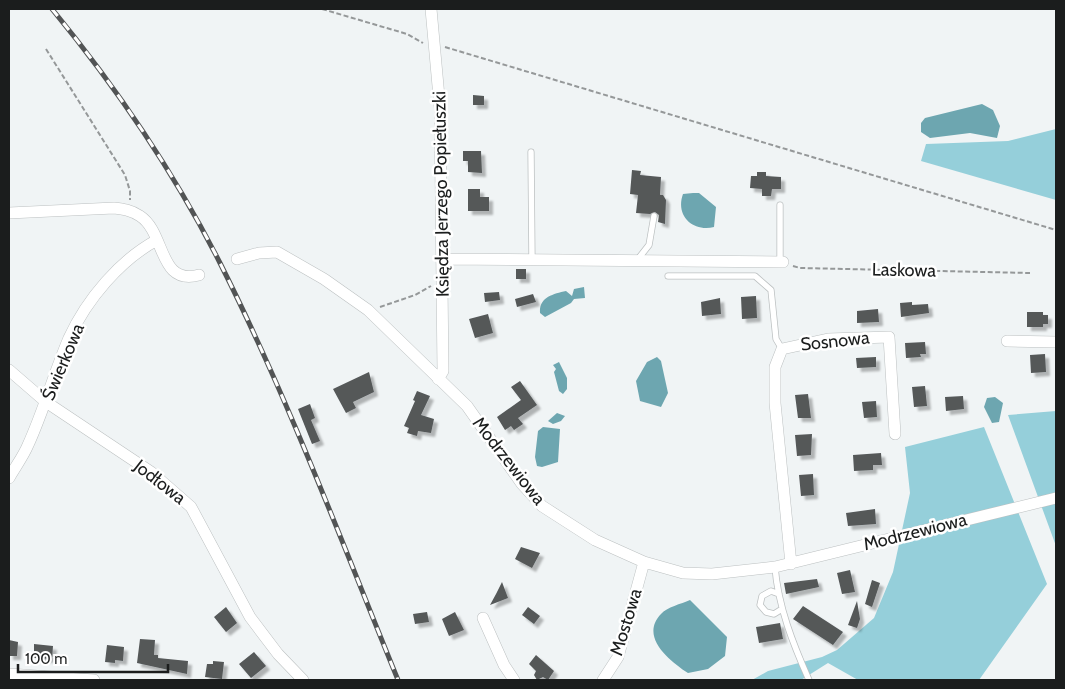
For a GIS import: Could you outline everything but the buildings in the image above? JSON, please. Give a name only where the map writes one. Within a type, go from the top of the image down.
[{"type":"street","name":"Księdza Jerzego Popiełuszki","points":[[431,9],[440,108],[443,258],[443,371],[438,379]]},
{"type":"street","points":[[9,213],[114,208],[130,210],[141,216],[151,226],[171,270],[179,276],[189,278],[199,275]]},
{"type":"street","name":"Świerkowa","points":[[9,478],[28,447],[70,337],[93,300],[125,261],[139,250],[157,240]]},
{"type":"street","name":"Modrzewiowa","points":[[237,259],[259,253],[277,252],[316,274],[368,310],[467,406],[522,484],[542,506],[595,540],[644,562],[683,573],[712,574],[775,567],[1056,498]]},
{"type":"street","points":[[443,258],[782,262]]},
{"type":"street","name":"Sosnowa","points":[[791,564],[775,403],[775,367],[782,349],[828,339],[889,337],[894,434]]},
{"type":"street","points":[[1007,341],[1056,342]]},
{"type":"street","name":"Jodłowa","points":[[9,370],[46,402],[151,472],[191,507],[250,617],[278,654],[304,680]]},
{"type":"street","name":"Mostowa","points":[[603,680],[618,657],[644,562]]},
{"type":"street","points":[[483,618],[504,666],[514,680]]},
{"type":"street","points":[[9,674],[94,680]]},
{"type":"lane","points":[[531,152],[532,260]]},
{"type":"lane","points":[[780,205],[782,262]]},
{"type":"lane","points":[[638,259],[649,245],[654,216]]},
{"type":"lane","points":[[668,276],[755,276],[771,290],[776,339],[782,349]]},
{"type":"lane","points":[[775,567],[782,609],[796,652],[809,680]]},
{"type":"lane","points":[[779,594],[771,591],[762,596],[760,605],[766,612],[774,614],[782,609]]},
{"type":"path","points":[[322,9],[407,34],[425,44],[434,44],[1056,230]]},
{"type":"path","points":[[46,49],[125,175],[130,190],[130,210]]},
{"type":"path","name":"Laskowa","points":[[782,262],[800,268],[1030,273]]},
{"type":"path","points":[[368,310],[415,295],[443,280]]},
{"type":"shaded area","points":[[982,104],[993,110],[1000,126],[997,138],[970,133],[930,138],[921,132],[921,123],[925,118]]},
{"type":"shaded area","points":[[1056,129],[1056,200],[921,161],[926,144],[1008,141]]},
{"type":"shaded area","points":[[699,193],[716,207],[714,227],[706,228],[693,225],[684,215],[681,202],[683,194]]},
{"type":"shaded area","points":[[584,287],[585,298],[574,299],[571,303],[545,317],[540,313],[542,303],[548,297],[566,291],[572,296],[574,289]]},
{"type":"shaded area","points":[[657,357],[661,361],[668,393],[661,407],[640,401],[636,381],[647,362]]},
{"type":"shaded area","points":[[559,362],[567,378],[567,389],[563,394],[559,391],[554,372],[556,369],[553,365]]},
{"type":"shaded area","points":[[995,397],[1003,403],[999,422],[992,423],[984,407],[987,398]]},
{"type":"shaded area","points":[[1056,411],[1056,546],[1008,415]]},
{"type":"shaded area","points":[[557,413],[565,416],[561,421],[553,424],[548,421]]},
{"type":"shaded area","points":[[543,427],[560,429],[558,462],[542,467],[537,466],[535,457],[538,431]]},
{"type":"shaded area","points":[[984,427],[1047,584],[979,680],[858,680],[828,663],[801,680],[752,680],[768,671],[822,657],[837,650],[874,618],[893,572],[910,493],[905,447]]},
{"type":"shaded area","points":[[690,600],[727,637],[725,656],[708,669],[688,673],[673,662],[660,648],[655,640],[653,631],[655,623],[661,614]]},
{"type":"railway","points":[[52,9],[99,69],[143,131],[164,163],[220,263],[291,417],[398,680]]}]
